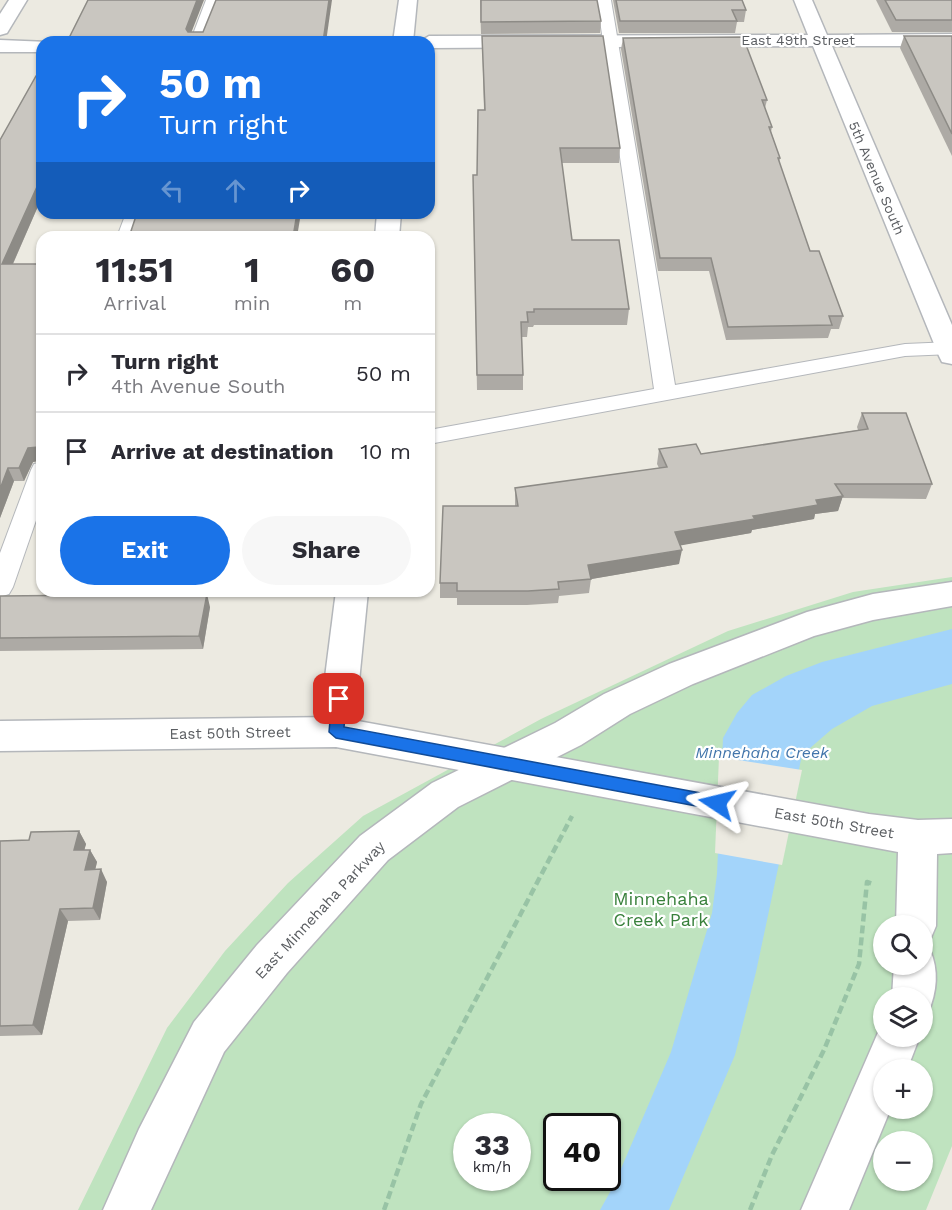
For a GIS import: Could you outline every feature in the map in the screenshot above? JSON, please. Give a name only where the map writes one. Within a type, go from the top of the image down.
[{"type":"street","points":[[0,29],[18,0]]},
{"type":"street","points":[[404,36],[408,0]]},
{"type":"street","name":"5th Avenue South","points":[[803,0],[951,351]]},
{"type":"street","name":"East 49th Street","points":[[435,42],[952,40]]},
{"type":"street","points":[[0,46],[36,46]]},
{"type":"street","name":"East Minnehaha Parkway","points":[[127,1210],[155,1145],[210,1037],[272,959],[374,848],[445,795],[568,734],[617,704],[742,648],[807,625],[873,606],[952,594]]},
{"type":"street","points":[[336,732],[351,597]]},
{"type":"street","name":"East 50th Street","points":[[0,736],[336,732],[504,765],[829,823],[935,836]]},
{"type":"street","points":[[918,915],[935,836]]},
{"type":"street","points":[[825,1210],[873,1097]]},
{"type":"lane","points":[[199,36],[213,0]]},
{"type":"lane","points":[[604,0],[666,394]]},
{"type":"lane","points":[[435,436],[905,350],[951,351]]},
{"type":"lane","points":[[0,586],[36,487]]},
{"type":"path","points":[[384,1210],[421,1104],[589,780]]},
{"type":"path","points":[[750,1210],[772,1155],[824,1050],[859,964],[867,882]]},
{"type":"green space","name":"Minnehaha Creek Park","points":[[952,577],[952,1146],[926,1210],[78,1210],[167,1028],[225,951],[288,883],[363,816],[541,719],[728,631],[853,592]]},
{"type":"water","name":"Minnehaha Creek","points":[[952,629],[952,684],[872,706],[832,729],[802,755],[756,972],[735,1055],[669,1210],[600,1210],[611,1191],[621,1191],[621,1169],[671,1052],[712,913],[717,874],[723,738],[737,713],[752,695],[786,676],[822,662]]},
{"type":"pier","points":[[719,757],[802,770],[782,865],[715,853]]},
{"type":"building","points":[[88,0],[197,0],[186,29],[188,32],[203,32],[216,0],[329,0],[324,36],[70,36]]},
{"type":"building","points":[[481,0],[597,0],[601,21],[481,22]]},
{"type":"building","points":[[616,0],[742,0],[746,10],[732,10],[737,21],[620,21]]},
{"type":"building","points":[[885,0],[952,0],[952,20],[896,20]]},
{"type":"building","points":[[482,36],[603,36],[620,148],[560,148],[572,240],[619,240],[629,309],[534,309],[534,312],[527,312],[528,322],[521,322],[523,375],[477,375],[473,175],[477,175],[478,110],[485,110]]},
{"type":"building","points":[[904,36],[952,36],[952,134]]},
{"type":"building","points":[[743,37],[767,100],[762,100],[772,127],[769,127],[810,251],[819,251],[843,316],[829,316],[832,325],[728,327],[711,258],[660,258],[623,38]]},
{"type":"building","points":[[36,76],[36,189],[2,264],[36,264],[36,447],[28,448],[19,468],[8,468],[0,489],[0,140]]},
{"type":"building","points":[[135,219],[296,219],[294,231],[131,231]]},
{"type":"building","points":[[862,413],[906,413],[932,484],[835,484],[843,496],[816,500],[818,505],[753,516],[755,519],[675,532],[682,550],[588,565],[591,579],[558,582],[559,589],[457,591],[457,583],[440,583],[443,506],[518,506],[515,488],[667,467],[659,449],[696,444],[701,454],[868,429]]},
{"type":"building","points":[[0,596],[206,597],[199,636],[0,638]]},
{"type":"building","points":[[79,831],[74,850],[90,850],[85,870],[101,869],[93,908],[60,909],[33,1025],[0,1026],[0,841],[29,840],[31,832]]},
{"type":"route","points":[[339,699],[336,732],[717,803]]}]
